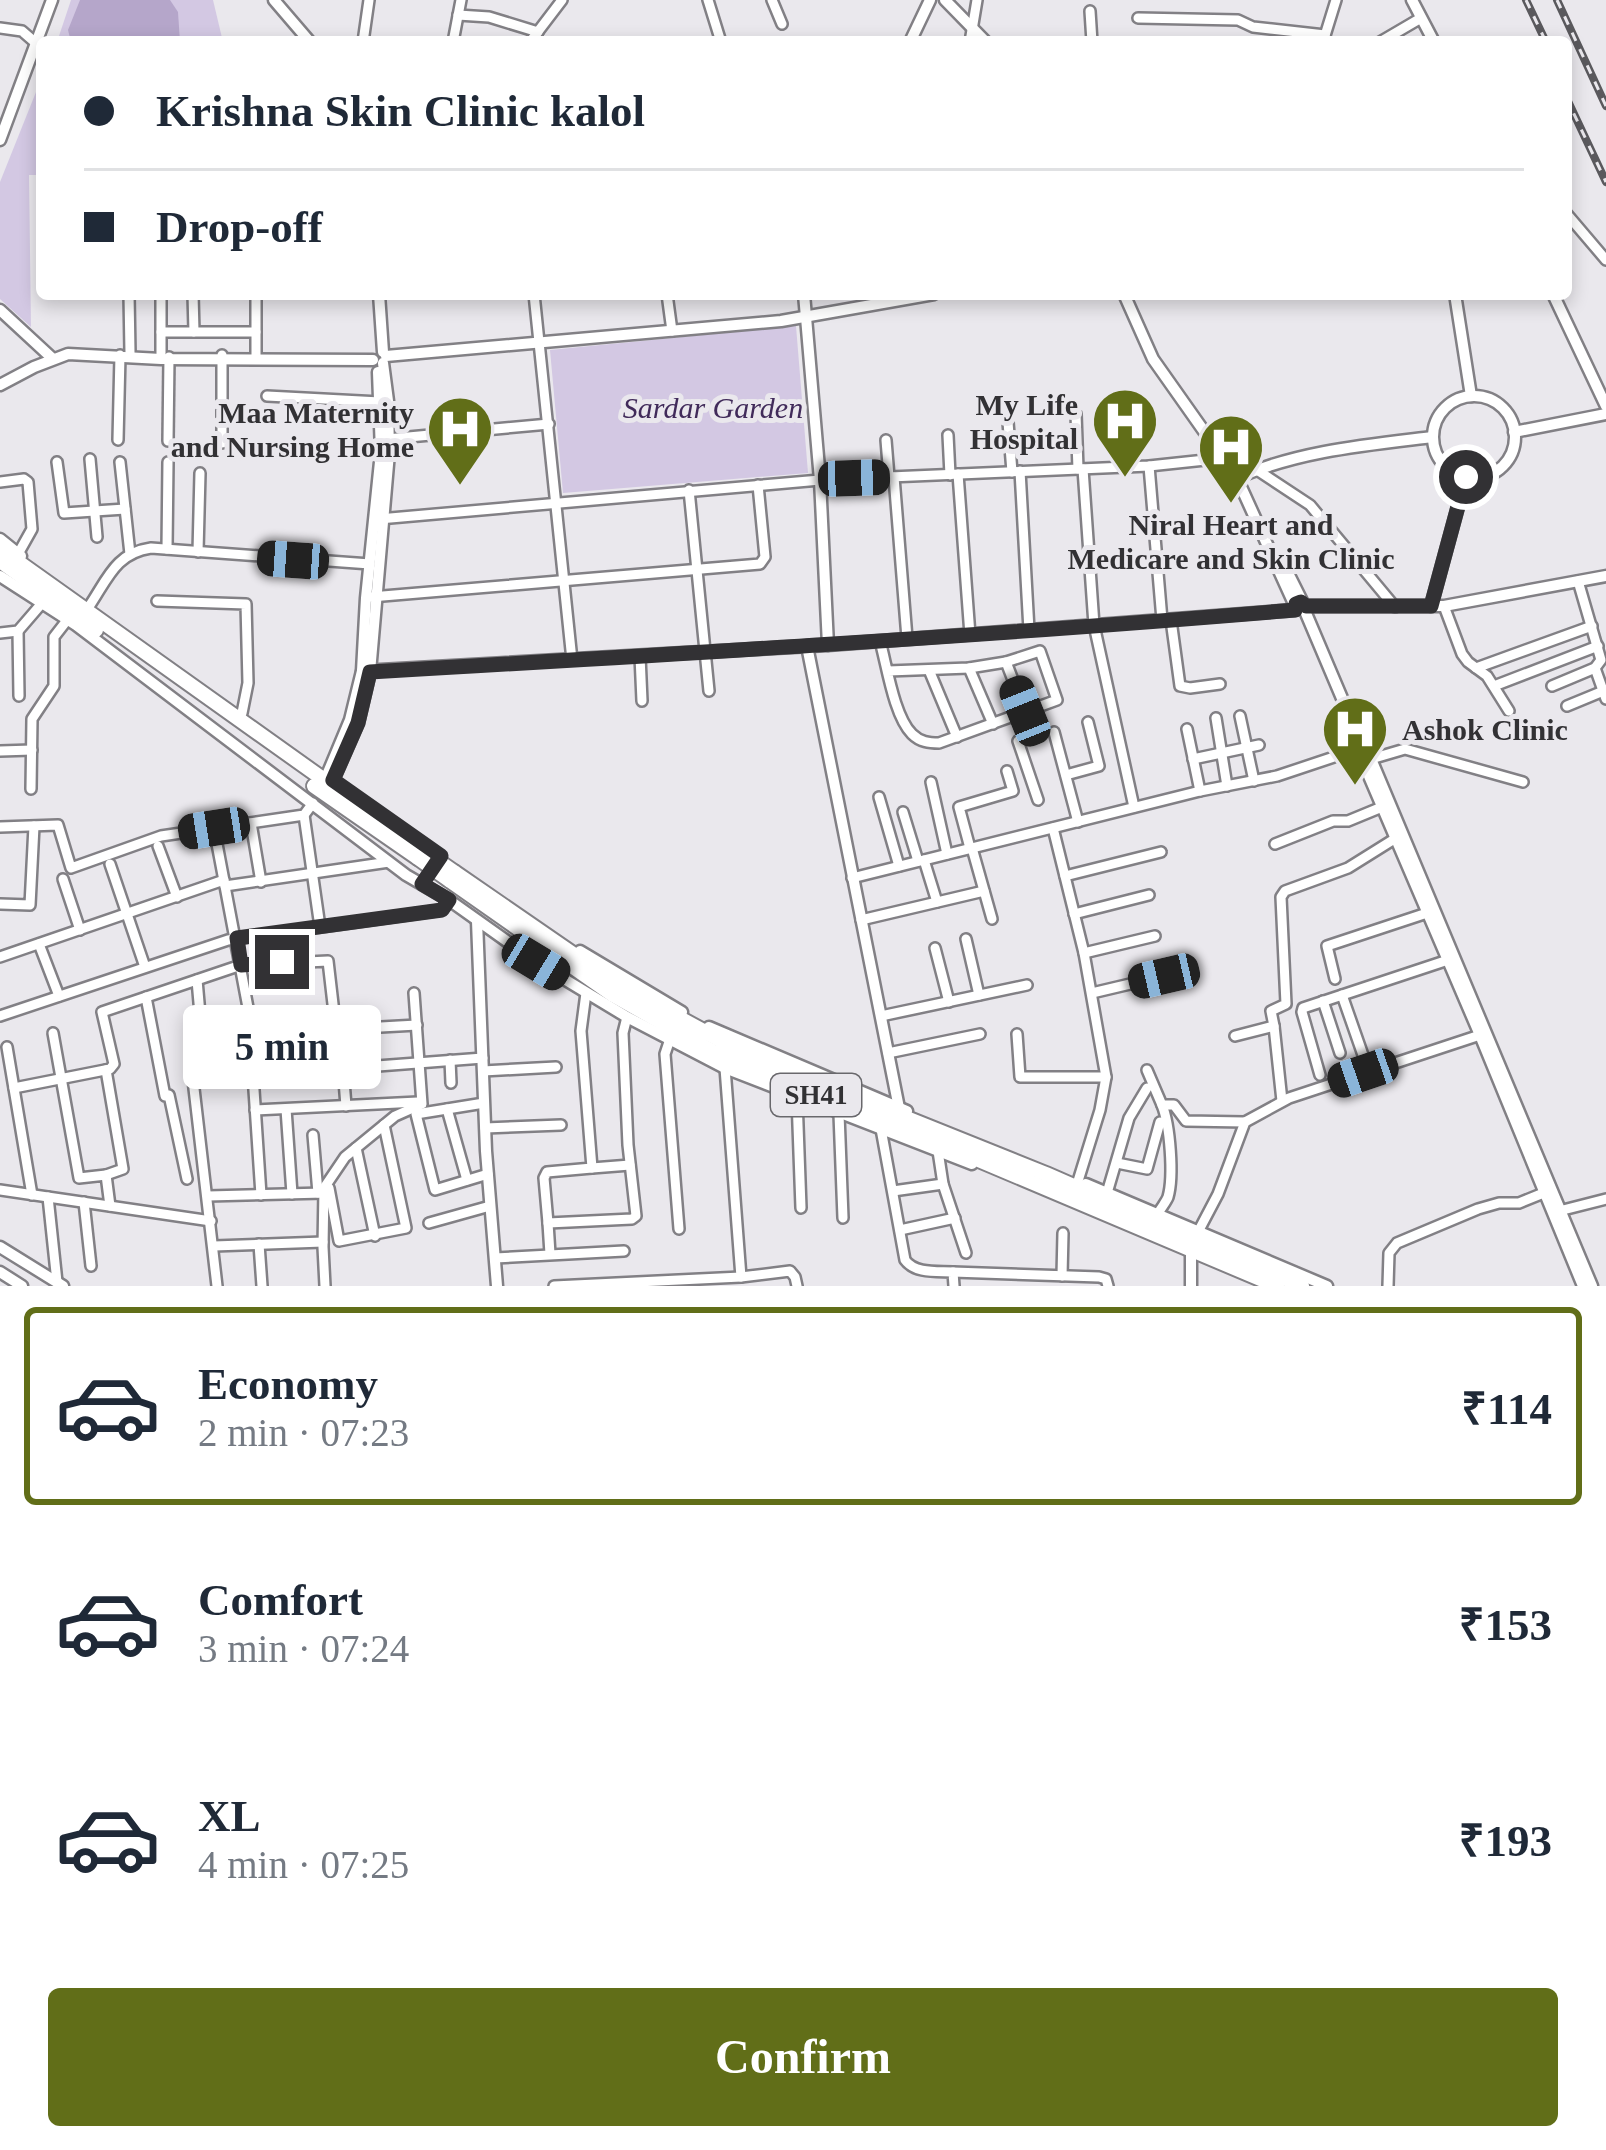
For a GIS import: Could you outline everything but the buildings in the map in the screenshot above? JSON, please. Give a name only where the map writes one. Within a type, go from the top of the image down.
[{"type":"main road","name":"SH41","points":[[0,549],[421,855]]},
{"type":"main road","name":"SH41","points":[[0,561],[452,876],[613,995],[712,1051],[1302,1286]]},
{"type":"main road","name":"SH41","points":[[1212,1253],[1277,1286]]},
{"type":"street","points":[[40,36],[52,0]]},
{"type":"street","points":[[274,0],[305,36]]},
{"type":"street","points":[[363,36],[369,0]]},
{"type":"street","points":[[454,36],[460,0]]},
{"type":"street","points":[[535,36],[562,0]]},
{"type":"street","points":[[708,0],[719,36]]},
{"type":"street","points":[[772,0],[782,24]]},
{"type":"street","points":[[913,36],[930,0]]},
{"type":"street","points":[[945,0],[972,35]]},
{"type":"street","points":[[972,35],[977,0]]},
{"type":"street","points":[[1325,36],[1336,0]]},
{"type":"street","points":[[1412,0],[1431,36]]},
{"type":"street","points":[[1090,11],[1092,36]]},
{"type":"street","points":[[458,15],[489,16],[538,32]]},
{"type":"street","points":[[1138,18],[1238,20],[1253,27],[1311,36]]},
{"type":"street","points":[[1390,36],[1421,18]]},
{"type":"street","points":[[0,28],[22,31],[36,43]]},
{"type":"street","points":[[0,140],[36,47]]},
{"type":"street","points":[[1572,220],[1606,260]]},
{"type":"street","points":[[118,440],[120,355],[128,300]]},
{"type":"street","points":[[161,300],[168,441]]},
{"type":"street","points":[[193,300],[194,332]]},
{"type":"street","points":[[256,300],[256,356]]},
{"type":"street","points":[[330,777],[366,672],[386,439],[375,300]]},
{"type":"street","points":[[536,300],[572,660]]},
{"type":"street","points":[[668,300],[672,331]]},
{"type":"street","points":[[805,300],[828,645]]},
{"type":"street","points":[[0,385],[68,354],[379,358],[672,331],[899,300]]},
{"type":"street","points":[[1129,300],[1153,359],[1239,477]]},
{"type":"street","points":[[1130,300],[1158,356],[1234,462],[1371,759],[1588,1286]]},
{"type":"street","points":[[1455,300],[1471,396]]},
{"type":"street","points":[[1514,433],[1606,410],[1556,300]]},
{"type":"street","points":[[0,310],[52,358]]},
{"type":"street","points":[[161,332],[256,332]]},
{"type":"street","points":[[222,358],[379,358]]},
{"type":"street","points":[[222,358],[222,443]]},
{"type":"street","points":[[379,358],[386,439]]},
{"type":"street","points":[[266,396],[380,401]]},
{"type":"street","points":[[1471,396],[1497,403],[1507,413],[1514,433],[1512,453],[1504,465],[1480,477],[1466,477],[1442,463],[1432,437],[1442,410],[1471,396]]},
{"type":"street","points":[[1076,414],[1094,626],[1134,807]]},
{"type":"street","points":[[1007,422],[1030,630]]},
{"type":"street","points":[[386,439],[549,424]]},
{"type":"street","points":[[948,435],[970,634]]},
{"type":"street","points":[[1239,477],[1316,453],[1432,437]]},
{"type":"street","points":[[886,440],[907,638]]},
{"type":"street","points":[[90,458],[97,537]]},
{"type":"street","points":[[378,519],[820,480],[1149,466],[1224,458]]},
{"type":"street","points":[[57,462],[64,513],[125,508]]},
{"type":"street","points":[[120,462],[130,554]]},
{"type":"street","points":[[166,549],[168,462]]},
{"type":"street","points":[[1149,466],[1166,620],[1180,686],[1220,684]]},
{"type":"street","points":[[1257,470],[1310,505],[1395,607]]},
{"type":"street","points":[[198,552],[200,473]]},
{"type":"street","points":[[1466,477],[1438,606],[1462,654],[1487,676],[1509,711]]},
{"type":"street","points":[[0,482],[28,482],[32,532],[18,554]]},
{"type":"street","points":[[370,597],[764,561],[758,485]]},
{"type":"street","points":[[689,490],[709,691]]},
{"type":"street","points":[[370,597],[378,519]]},
{"type":"street","points":[[0,539],[530,919],[711,1028],[1327,1286]]},
{"type":"street","points":[[90,605],[121,560],[151,548],[370,564]]},
{"type":"street","points":[[366,672],[828,645],[1301,608],[1438,606],[1606,575]]},
{"type":"street","points":[[0,576],[68,619],[389,862],[627,1017],[725,1068],[1262,1286]]},
{"type":"street","points":[[1552,686],[1595,668],[1601,660],[1578,581]]},
{"type":"street","points":[[19,696],[18,631],[43,602]]},
{"type":"street","points":[[158,602],[246,604],[248,683],[242,713]]},
{"type":"street","points":[[1301,608],[1427,914],[1563,1210],[1588,1286]]},
{"type":"street","points":[[31,789],[32,719],[54,686],[54,638],[68,619]]},
{"type":"street","points":[[1476,668],[1592,626]]},
{"type":"street","points":[[0,633],[18,631]]},
{"type":"street","points":[[880,641],[901,718],[912,735],[925,743],[939,743],[1058,700],[1040,651],[969,668],[889,671]]},
{"type":"street","points":[[807,646],[899,1108]]},
{"type":"street","points":[[1494,686],[1598,646]]},
{"type":"street","points":[[640,656],[642,701]]},
{"type":"street","points":[[1006,662],[1025,711]]},
{"type":"street","points":[[969,668],[993,724]]},
{"type":"street","points":[[1567,706],[1605,693],[1595,668]]},
{"type":"street","points":[[929,670],[957,736]]},
{"type":"street","points":[[1240,716],[1254,746],[1254,781]]},
{"type":"street","points":[[1216,718],[1227,786]]},
{"type":"street","points":[[1066,776],[1099,766],[1088,722]]},
{"type":"street","points":[[1186,729],[1200,791]]},
{"type":"street","points":[[1054,732],[1078,821]]},
{"type":"street","points":[[1018,741],[1038,800]]},
{"type":"street","points":[[1193,759],[1254,746]]},
{"type":"street","points":[[852,878],[1277,776],[1358,749]]},
{"type":"street","points":[[1371,759],[1405,749],[1523,782]]},
{"type":"street","points":[[0,751],[32,750]]},
{"type":"street","points":[[1007,771],[1013,791]]},
{"type":"street","points":[[931,782],[947,854]]},
{"type":"street","points":[[992,919],[959,807],[1032,784]]},
{"type":"street","points":[[879,797],[899,866]]},
{"type":"street","points":[[313,803],[304,815],[320,927]]},
{"type":"street","points":[[1275,844],[1382,807]]},
{"type":"street","points":[[904,812],[937,902]]},
{"type":"street","points":[[0,827],[58,825],[71,868],[161,836],[304,815]]},
{"type":"street","points":[[251,823],[261,882]]},
{"type":"street","points":[[0,904],[30,904],[34,826]]},
{"type":"street","points":[[214,828],[256,1034],[261,1195]]},
{"type":"street","points":[[1052,828],[1084,953],[1106,1077],[1078,1181]]},
{"type":"street","points":[[1282,1101],[1271,1012],[1287,1001],[1281,897],[1285,891],[1348,868],[1396,838]]},
{"type":"street","points":[[158,846],[177,897]]},
{"type":"street","points":[[1065,876],[1161,852]]},
{"type":"street","points":[[422,884],[441,856]]},
{"type":"street","points":[[0,957],[225,883],[389,862]]},
{"type":"street","points":[[110,864],[145,967]]},
{"type":"street","points":[[63,879],[80,930]]},
{"type":"street","points":[[861,920],[984,890]]},
{"type":"street","points":[[1074,914],[1149,895]]},
{"type":"street","points":[[0,1016],[237,938],[442,910],[449,900]]},
{"type":"street","points":[[1335,979],[1327,946],[1427,914]]},
{"type":"street","points":[[477,921],[497,1286]]},
{"type":"street","points":[[1084,953],[1155,936]]},
{"type":"street","points":[[966,939],[979,995]]},
{"type":"street","points":[[39,944],[59,996]]},
{"type":"street","points":[[935,947],[949,1002]]},
{"type":"street","points":[[1320,1075],[1302,1009],[1448,960]]},
{"type":"street","points":[[14,1088],[114,1067],[102,1012],[241,965],[328,961],[336,1030]]},
{"type":"street","points":[[1092,993],[1164,976]]},
{"type":"street","points":[[197,980],[202,1037],[417,1025]]},
{"type":"street","points":[[881,1016],[1027,985]]},
{"type":"street","points":[[414,993],[422,1102]]},
{"type":"street","points":[[586,993],[580,1031],[592,1168]]},
{"type":"street","points":[[1342,995],[1364,1058]]},
{"type":"street","points":[[146,997],[187,1179]]},
{"type":"street","points":[[1323,1001],[1340,1053]]},
{"type":"street","points":[[548,1223],[635,1217],[623,1033],[627,1017]]},
{"type":"street","points":[[1235,1036],[1274,1026]]},
{"type":"street","points":[[308,1031],[312,1071]]},
{"type":"street","points":[[53,1033],[79,1178],[123,1169],[106,1070]]},
{"type":"street","points":[[889,1053],[980,1034]]},
{"type":"street","points":[[1016,1034],[1020,1077],[1106,1077]]},
{"type":"street","points":[[1162,1105],[1174,1105],[1189,1123],[1245,1122],[1282,1101],[1480,1035]]},
{"type":"street","points":[[670,1039],[665,1054],[679,1229]]},
{"type":"street","points":[[7,1047],[32,1195]]},
{"type":"street","points":[[450,1060],[451,1082]]},
{"type":"street","points":[[218,1286],[193,1080],[450,1060],[556,1067]]},
{"type":"street","points":[[343,1068],[346,1106]]},
{"type":"street","points":[[725,1068],[741,1277]]},
{"type":"street","points":[[1147,1070],[1170,1131],[1168,1191],[1157,1214]]},
{"type":"street","points":[[1107,1193],[1129,1118],[1147,1088]]},
{"type":"street","points":[[797,1098],[802,1208]]},
{"type":"street","points":[[255,1110],[422,1102]]},
{"type":"street","points":[[325,1286],[323,1190],[345,1157],[422,1102]]},
{"type":"street","points":[[484,1103],[416,1114],[435,1190],[488,1174]]},
{"type":"street","points":[[286,1109],[292,1194]]},
{"type":"street","points":[[447,1109],[467,1180]]},
{"type":"street","points":[[839,1114],[843,1218]]},
{"type":"street","points":[[1118,1163],[1147,1169],[1160,1122]]},
{"type":"street","points":[[1198,1232],[1245,1122]]},
{"type":"street","points":[[313,1135],[339,1241],[375,1236],[403,1230],[406,1225],[384,1125]]},
{"type":"street","points":[[485,1128],[561,1125]]},
{"type":"street","points":[[881,1129],[909,1266],[1099,1277],[1108,1286]]},
{"type":"street","points":[[356,1148],[375,1236]]},
{"type":"street","points":[[938,1151],[943,1184],[966,1253]]},
{"type":"street","points":[[550,1255],[547,1172],[630,1165]]},
{"type":"street","points":[[106,1174],[110,1206]]},
{"type":"street","points":[[893,1191],[943,1184]]},
{"type":"street","points":[[0,1190],[211,1221]]},
{"type":"street","points":[[208,1196],[323,1190]]},
{"type":"street","points":[[1388,1286],[1389,1253],[1397,1243],[1478,1209],[1519,1203],[1550,1190]]},
{"type":"street","points":[[48,1197],[60,1284]]},
{"type":"street","points":[[1563,1210],[1606,1199]]},
{"type":"street","points":[[84,1202],[91,1266]]},
{"type":"street","points":[[428,1223],[490,1206]]},
{"type":"street","points":[[900,1230],[955,1219]]},
{"type":"street","points":[[1062,1276],[1064,1233]]},
{"type":"street","points":[[214,1246],[323,1242]]},
{"type":"street","points":[[259,1244],[262,1286]]},
{"type":"street","points":[[0,1247],[60,1284]]},
{"type":"street","points":[[495,1258],[624,1251]]},
{"type":"street","points":[[1191,1255],[1191,1286]]},
{"type":"street","points":[[554,1286],[790,1271],[796,1286]]},
{"type":"street","points":[[0,1272],[22,1286]]},
{"type":"street","points":[[953,1272],[954,1286]]},
{"type":"green space","points":[[71,0],[213,0],[222,36],[59,36]]},
{"type":"green space","points":[[36,92],[36,175],[29,175],[31,327],[0,299],[0,182]]},
{"type":"green space","name":"Sardar Garden","points":[[796,326],[808,473],[563,493],[550,350]]},
{"type":"shaded area","points":[[80,0],[170,0],[178,12],[180,36],[70,36]]},
{"type":"railway","points":[[1526,0],[1543,36]]},
{"type":"railway","points":[[1557,0],[1606,106]]},
{"type":"railway","points":[[1572,110],[1606,182]]},
{"type":"place","name":"My Life Hospital","points":[[1125,480]]},
{"type":"place","name":"Maa Maternity and Nursing Home","points":[[460,488]]},
{"type":"place","name":"Niral Heart and Medicare and Skin Clinic","points":[[1231,506]]},
{"type":"place","name":"Ashok Clinic","points":[[1355,788]]},
{"type":"route","points":[[282,962],[241,965],[237,938],[442,910],[449,900],[422,884],[441,856],[333,780],[358,723],[370,672],[1128,623],[1295,610],[1301,602],[1306,606],[1431,606],[1466,477]]}]
